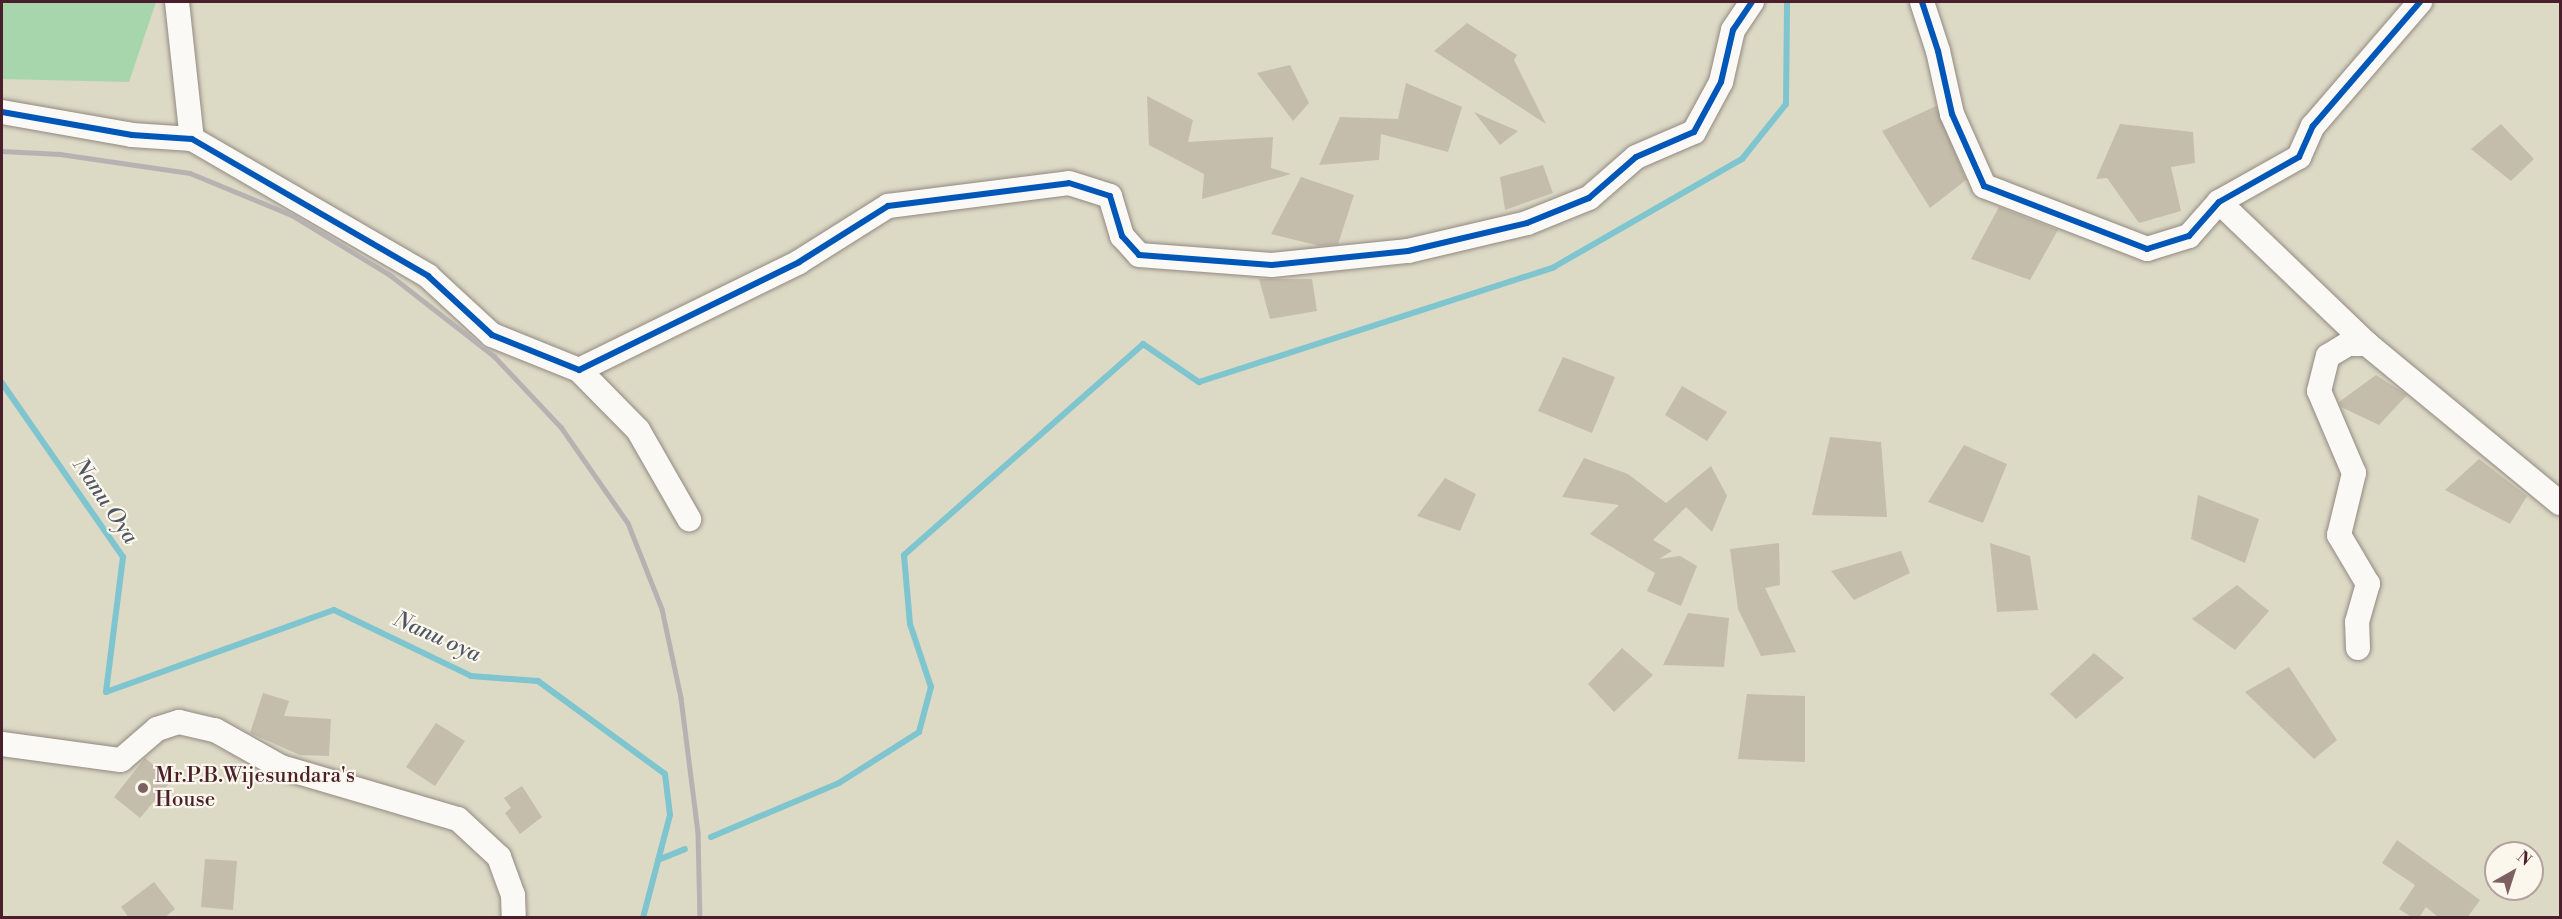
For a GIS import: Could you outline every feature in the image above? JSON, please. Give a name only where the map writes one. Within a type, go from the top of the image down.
[{"type":"street","points":[[177,2],[192,139]]},
{"type":"street","points":[[579,370],[799,262],[888,206],[1069,183],[1110,196],[1122,236],[1139,255],[1272,265],[1408,251],[1527,223],[1589,198],[1636,157],[1694,132],[1721,82],[1733,30],[1752,2]]},
{"type":"street","points":[[1922,2],[1938,51],[1952,114],[1984,186],[2147,249],[2188,236],[2219,202],[2299,157],[2313,126],[2420,2]]},
{"type":"street","points":[[2,112],[132,135],[192,139],[428,276],[492,335],[579,370],[638,430],[689,519]]},
{"type":"street","points":[[2219,202],[2367,344],[2560,503]]},
{"type":"street","points":[[2358,648],[2357,622],[2368,584],[2339,535],[2354,473],[2319,391],[2328,356],[2348,344],[2367,344]]},
{"type":"street","points":[[2,744],[121,760],[157,729],[179,722],[214,730],[281,767],[458,819],[499,857],[513,895],[514,918]]},
{"type":"green space","points":[[2,2],[156,2],[129,82],[2,79]]},
{"type":"building","points":[[1467,23],[1517,55],[1514,60],[1546,124],[1434,51]]},
{"type":"building","points":[[1290,65],[1309,103],[1293,121],[1257,73]]},
{"type":"building","points":[[1406,83],[1462,107],[1448,152],[1381,134],[1379,160],[1319,165],[1340,117],[1398,119]]},
{"type":"building","points":[[1147,96],[1193,120],[1188,142],[1273,137],[1271,168],[1291,174],[1202,199],[1204,174],[1149,145]]},
{"type":"building","points":[[1936,106],[1966,180],[1930,208],[1882,131]]},
{"type":"building","points":[[1474,112],[1518,131],[1500,145]]},
{"type":"building","points":[[2120,124],[2193,132],[2195,163],[2171,167],[2181,211],[2139,223],[2107,178],[2096,179]]},
{"type":"building","points":[[2501,124],[2534,159],[2511,181],[2471,149]]},
{"type":"building","points":[[1543,165],[1553,193],[1505,210],[1500,177]]},
{"type":"building","points":[[1301,177],[1354,195],[1338,244],[1320,246],[1271,234]]},
{"type":"building","points":[[1999,207],[2058,230],[2030,280],[1971,259]]},
{"type":"building","points":[[1259,279],[1312,279],[1317,311],[1270,319]]},
{"type":"building","points":[[1563,357],[1615,377],[1592,433],[1538,411]]},
{"type":"building","points":[[2376,375],[2407,395],[2379,425],[2341,407],[2339,402]]},
{"type":"building","points":[[1682,386],[1727,412],[1707,441],[1665,415]]},
{"type":"building","points":[[1830,437],[1881,442],[1887,517],[1812,515]]},
{"type":"building","points":[[1964,445],[2007,464],[1983,523],[1928,502]]},
{"type":"building","points":[[1584,458],[1628,474],[1666,503],[1711,466],[1727,496],[1712,532],[1686,507],[1653,540],[1672,551],[1659,559],[1680,556],[1697,566],[1681,606],[1647,591],[1655,573],[1590,534],[1619,505],[1562,497]]},
{"type":"building","points":[[2479,459],[2527,496],[2510,524],[2445,490]]},
{"type":"building","points":[[1445,478],[1476,494],[1460,531],[1417,516]]},
{"type":"building","points":[[2198,495],[2259,519],[2245,563],[2191,539]]},
{"type":"building","points":[[1779,543],[1780,585],[1765,588],[1796,652],[1761,656],[1738,609],[1730,549]]},
{"type":"building","points":[[1990,543],[2030,556],[2038,610],[1997,612]]},
{"type":"building","points":[[1901,551],[1910,573],[1854,600],[1831,571]]},
{"type":"building","points":[[2237,585],[2269,611],[2235,650],[2192,619]]},
{"type":"building","points":[[1688,613],[1729,618],[1724,667],[1663,665]]},
{"type":"building","points":[[1622,648],[1653,675],[1614,712],[1588,684]]},
{"type":"building","points":[[2094,653],[2124,678],[2076,719],[2050,694]]},
{"type":"building","points":[[2289,667],[2337,740],[2314,759],[2245,692]]},
{"type":"building","points":[[263,693],[289,701],[284,716],[331,719],[329,756],[300,755],[250,733]]},
{"type":"building","points":[[1747,694],[1805,696],[1805,762],[1738,759]]},
{"type":"building","points":[[436,723],[465,741],[435,786],[406,767]]},
{"type":"building","name":"Mr.P.B.Wijesundara's House","points":[[145,758],[172,780],[140,818],[114,797]]},
{"type":"building","points":[[522,786],[542,817],[520,834],[505,813],[511,808],[504,798]]},
{"type":"building","points":[[2397,840],[2480,900],[2467,918],[2439,918],[2426,907],[2419,918],[2413,918],[2399,909],[2415,885],[2382,863]]},
{"type":"building","points":[[205,859],[237,861],[233,910],[201,907]]},
{"type":"building","points":[[154,882],[175,909],[164,918],[129,918],[121,907]]},
{"type":"waterway","points":[[711,837],[839,783],[919,732],[931,687],[910,624],[904,555],[1143,344],[1199,382],[1554,267],[1742,159],[1786,104],[1787,2]]},
{"type":"waterway","name":"Nanu oya","points":[[2,383],[123,557],[106,692],[334,610],[471,676],[538,681],[665,774],[670,815],[643,918]]},
{"type":"waterway","points":[[658,860],[685,849]]},
{"type":"railway","points":[[2,151],[60,154],[190,173],[292,215],[390,275],[494,356],[561,427],[628,523],[662,609],[681,698],[698,832],[700,918]]},
{"type":"cycle path","points":[[2,112],[132,135],[192,139],[428,276],[492,335],[579,370],[799,262],[888,206],[1069,183],[1110,196],[1122,236],[1139,255],[1272,265],[1408,251],[1527,223],[1589,198],[1636,157],[1694,132],[1721,82],[1733,30],[1752,2]]},
{"type":"cycle path","points":[[1922,2],[1938,51],[1952,114],[1984,186],[2147,249],[2189,236],[2219,202],[2299,157],[2313,126],[2420,2]]},
{"type":"place","name":"Mr.P.B.Wijesundara's House","points":[[143,788]]},
{"type":"water label","name":"Nanu Oya","points":[[105,501]]}]
